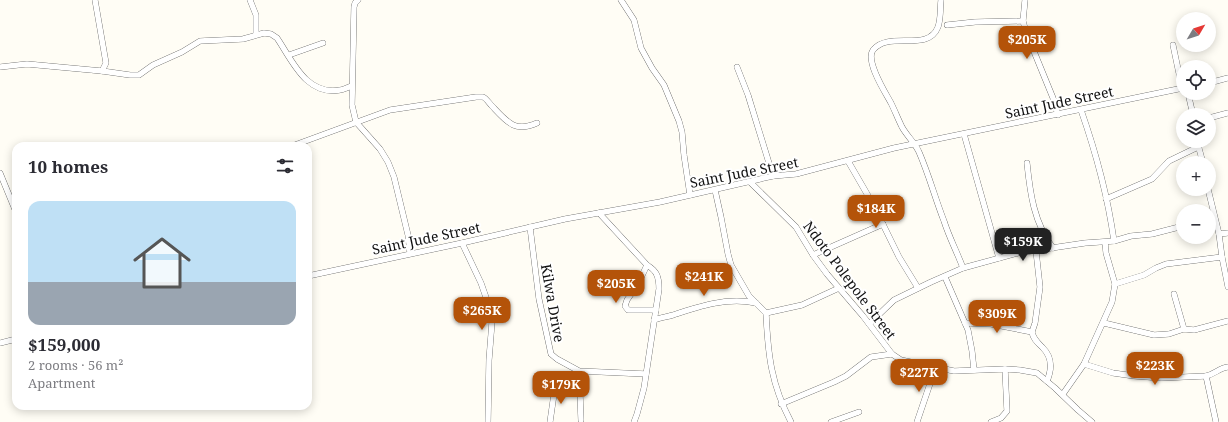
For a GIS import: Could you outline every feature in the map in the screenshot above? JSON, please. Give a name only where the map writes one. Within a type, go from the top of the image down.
[{"type":"street","points":[[95,0],[106,63],[102,71]]},
{"type":"street","points":[[250,0],[256,15],[256,34]]},
{"type":"street","points":[[358,0],[354,4],[352,105],[356,122],[380,149],[388,162],[394,177],[408,235],[410,254]]},
{"type":"street","points":[[621,0],[634,20],[641,48],[652,68],[664,85],[679,121],[682,132],[690,195]]},
{"type":"street","points":[[941,0],[940,19],[935,32],[918,41],[890,41],[882,43],[872,52],[872,63],[881,86],[902,126],[915,144],[931,182],[944,222],[963,268]]},
{"type":"street","points":[[1024,0],[1023,21],[1026,32],[1053,98],[1058,115]]},
{"type":"street","points":[[947,25],[975,22],[1023,21]]},
{"type":"street","points":[[0,66],[27,64],[102,71],[130,76],[139,75],[153,65],[182,52],[200,41],[243,39],[256,34],[271,34],[277,38],[299,73],[310,84],[323,90],[340,90],[352,86]]},
{"type":"street","points":[[289,56],[323,43]]},
{"type":"street","points":[[1173,45],[1176,60]]},
{"type":"street","points":[[737,67],[748,95],[773,176]]},
{"type":"street","points":[[1216,81],[1228,78]]},
{"type":"street","name":"Saint Jude Street","points":[[312,275],[530,227],[715,190],[773,176],[796,174],[887,150],[1176,89]]},
{"type":"street","points":[[303,142],[390,110],[483,97],[509,123],[517,127],[527,128],[538,123]]},
{"type":"street","points":[[1081,110],[1090,134],[1111,219],[1114,241]]},
{"type":"street","points":[[1216,116],[1228,112]]},
{"type":"street","points":[[964,134],[999,258]]},
{"type":"street","points":[[1106,200],[1152,179],[1169,161],[1191,148]]},
{"type":"street","points":[[848,161],[874,206],[899,257],[918,288]]},
{"type":"street","points":[[1027,163],[1031,192],[1041,229],[1045,238],[1053,248]]},
{"type":"street","points":[[0,173],[12,202]]},
{"type":"street","name":"Ndoto Polepole Street","points":[[750,182],[796,227],[813,255],[870,324],[892,354],[901,360],[954,372],[1005,369],[1036,373],[1062,394],[1091,422]]},
{"type":"street","points":[[715,190],[731,265],[749,296],[766,313],[768,347],[774,382],[781,404],[791,422]]},
{"type":"street","points":[[599,213],[646,265],[655,271],[659,280],[646,374],[634,422]]},
{"type":"street","points":[[813,255],[883,224]]},
{"type":"street","name":"Kilwa Drive","points":[[530,227],[537,286],[549,350],[553,356],[576,370],[583,372],[646,374]]},
{"type":"street","points":[[1216,227],[1219,234],[1228,287]]},
{"type":"street","points":[[870,324],[894,300],[963,268],[999,258],[1036,251],[1085,243],[1114,241],[1131,236],[1152,234],[1176,228]]},
{"type":"street","points":[[1219,234],[1228,233]]},
{"type":"street","points":[[1062,394],[1084,364],[1104,323],[1115,292],[1115,284],[1106,253],[1105,242]]},
{"type":"street","points":[[462,243],[481,283],[489,306],[492,322],[489,360],[488,422]]},
{"type":"street","points":[[1036,251],[1040,287],[1035,323],[1032,332],[1036,341],[1048,354],[1051,372],[1047,381]]},
{"type":"street","points":[[1115,284],[1137,278],[1166,264],[1222,257]]},
{"type":"street","points":[[646,265],[638,284],[627,300],[625,306],[628,310],[656,310]]},
{"type":"street","points":[[945,277],[970,337],[974,370]]},
{"type":"street","points":[[766,313],[802,304],[839,288]]},
{"type":"street","points":[[1174,294],[1184,329]]},
{"type":"street","points":[[654,320],[710,304],[734,301],[756,303]]},
{"type":"street","points":[[1104,323],[1154,335],[1169,334],[1184,329],[1194,330],[1228,321]]},
{"type":"street","points":[[965,323],[991,324],[1032,332]]},
{"type":"street","points":[[0,343],[12,340]]},
{"type":"street","points":[[781,404],[846,376],[871,357],[892,354]]},
{"type":"street","points":[[1084,364],[1113,373],[1161,378],[1206,376],[1220,368],[1228,367]]},
{"type":"street","points":[[917,422],[936,369]]},
{"type":"street","points":[[991,422],[1000,418],[1006,411],[1005,369]]},
{"type":"street","points":[[576,370],[580,393],[582,420]]},
{"type":"street","points":[[1206,376],[1216,422]]},
{"type":"street","points":[[550,422],[555,387]]},
{"type":"street","points":[[831,422],[859,412]]}]
